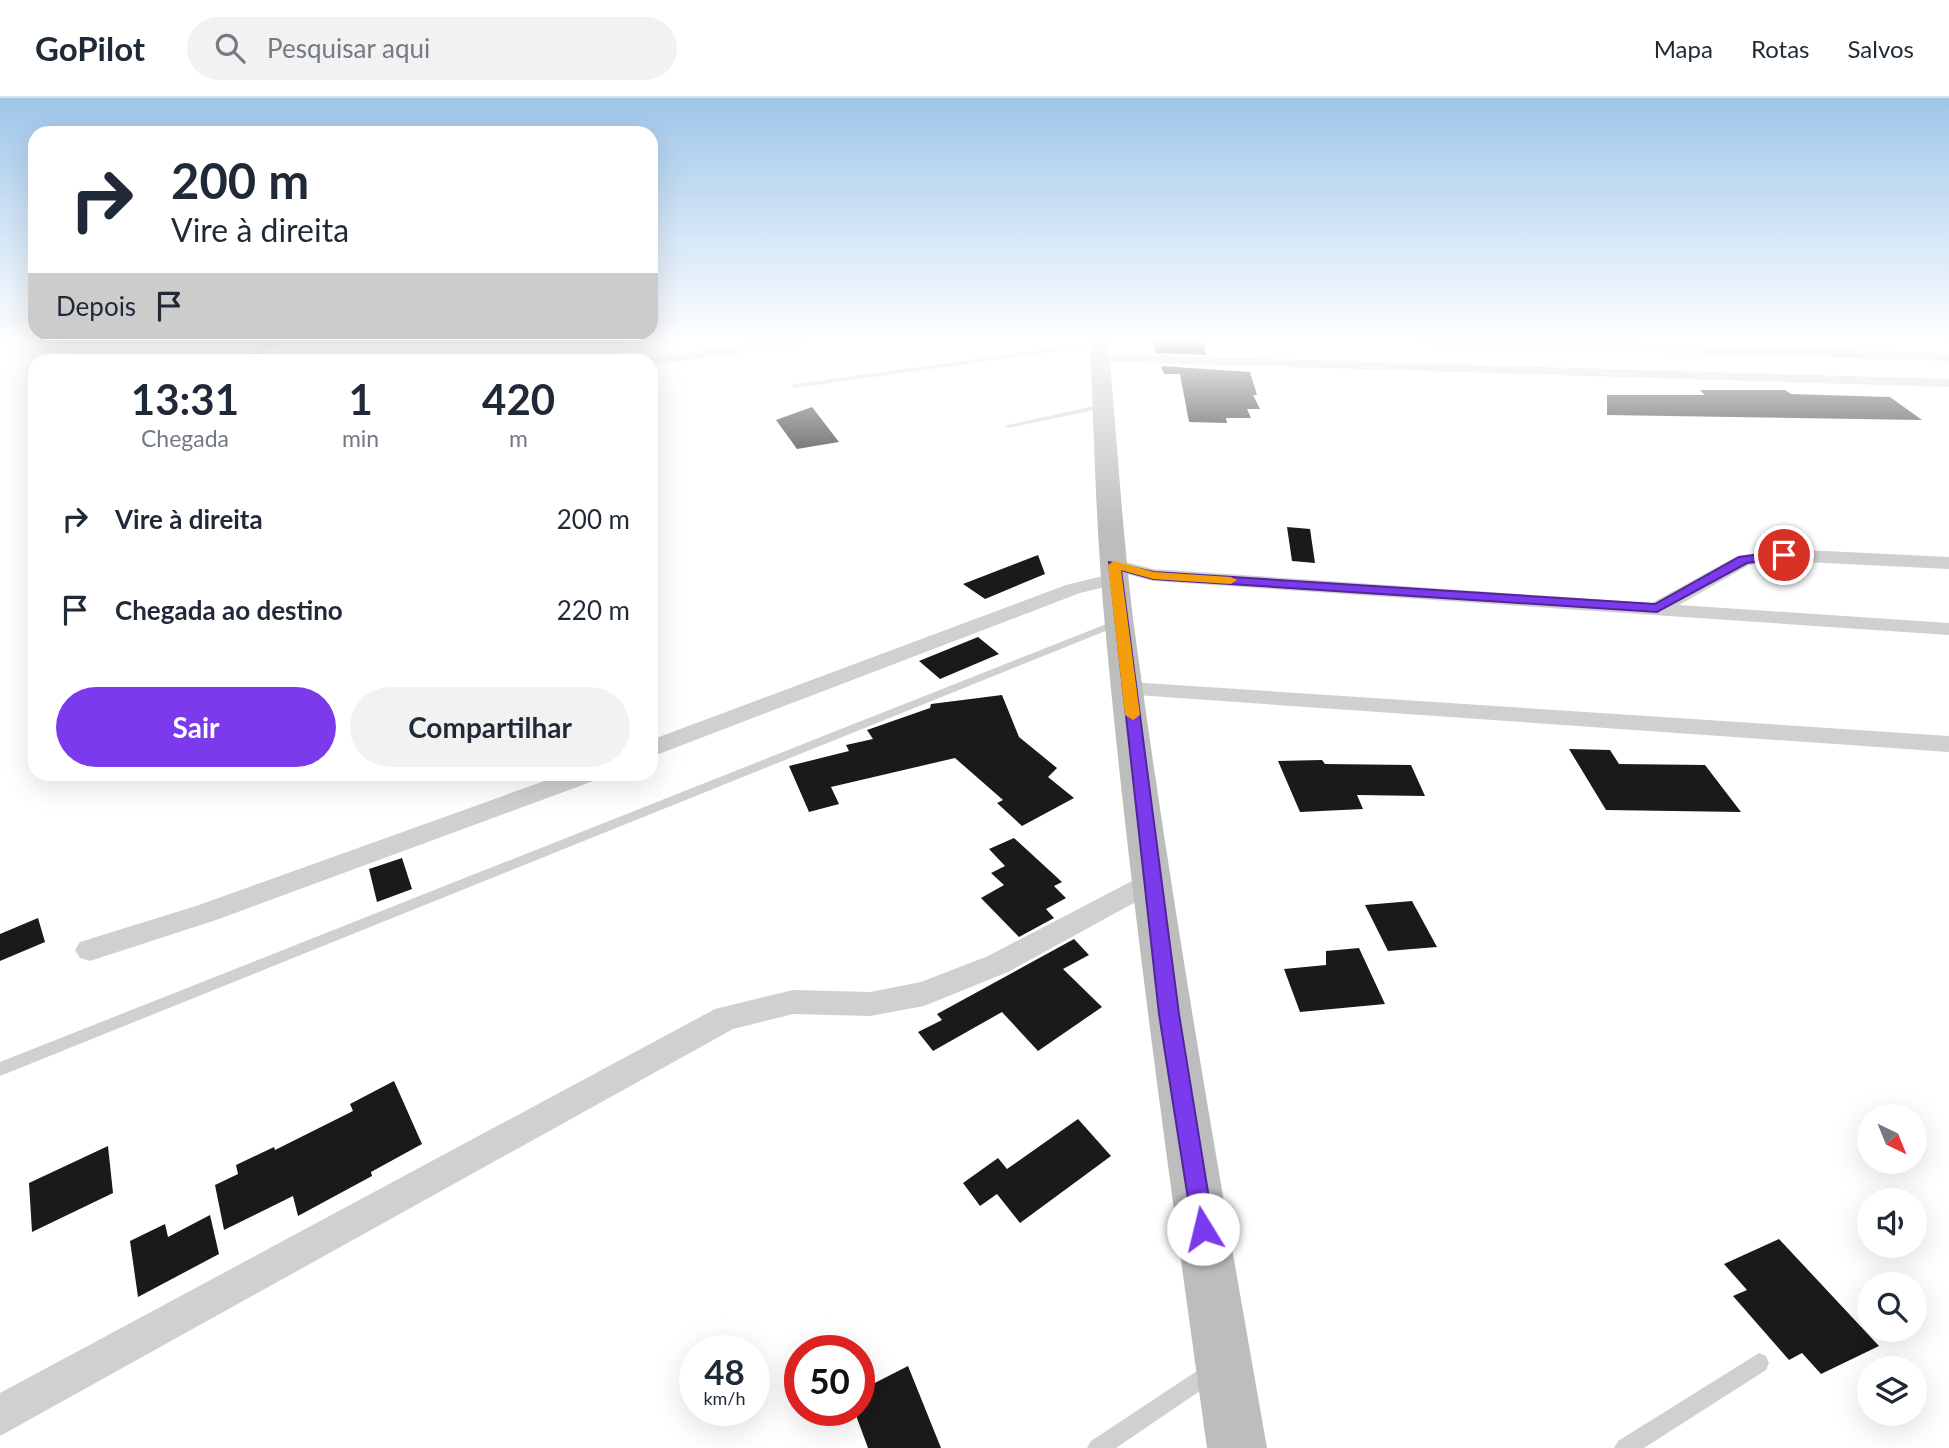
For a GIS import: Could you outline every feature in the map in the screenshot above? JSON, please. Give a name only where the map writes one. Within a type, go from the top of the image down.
[{"type":"main road","points":[[1102,406],[1114,572],[1120,598],[1119,622],[1130,689],[1169,1014],[1237,1448]]},
{"type":"street","points":[[1657,608],[1744,560],[1784,555],[1949,563]]},
{"type":"street","points":[[658,746],[1114,572],[1949,629]]},
{"type":"street","points":[[1130,689],[1949,744]]},
{"type":"street","points":[[89,950],[209,912],[568,781]]},
{"type":"street","points":[[0,1415],[726,1017],[793,1002],[870,1004],[924,995],[998,964],[1153,880]]},
{"type":"lane","points":[[1008,426],[1102,406]]},
{"type":"lane","points":[[0,1069],[1119,622]]},
{"type":"lane","points":[[1098,1448],[1223,1363]]},
{"type":"lane","points":[[1625,1448],[1759,1363]]},
{"type":"building","points":[[1186,404],[1258,404],[1260,409],[1247,409],[1251,418],[1226,418],[1227,423],[1189,422]]},
{"type":"building","points":[[1607,404],[1900,404],[1922,420],[1607,415]]},
{"type":"building","points":[[812,407],[839,442],[797,449],[776,420]]},
{"type":"building","points":[[1287,527],[1310,529],[1315,563],[1292,561]]},
{"type":"building","points":[[1038,555],[1045,574],[985,599],[963,584]]},
{"type":"building","points":[[978,637],[999,654],[940,679],[919,661]]},
{"type":"building","points":[[1002,695],[1019,737],[1057,768],[1048,777],[1074,798],[1022,826],[997,803],[1003,800],[955,758],[831,787],[839,804],[809,812],[789,766],[849,751],[846,745],[873,739],[867,730],[930,708],[931,704]]},
{"type":"building","points":[[1569,749],[1610,750],[1619,764],[1705,765],[1741,812],[1606,810]]},
{"type":"building","points":[[1322,760],[1325,764],[1411,765],[1425,796],[1357,795],[1363,809],[1300,812],[1278,761]]},
{"type":"building","points":[[1014,838],[1062,882],[1054,886],[1066,898],[1046,909],[1054,918],[1019,937],[981,898],[1004,885],[991,873],[1005,866],[989,849]]},
{"type":"building","points":[[402,858],[412,889],[377,902],[369,869]]},
{"type":"building","points":[[1412,901],[1437,947],[1388,951],[1365,905]]},
{"type":"building","points":[[38,918],[45,942],[0,961],[0,934]]},
{"type":"building","points":[[1074,939],[1089,955],[1063,969],[1102,1007],[1038,1051],[1002,1012],[933,1051],[918,1032],[942,1020],[937,1014]]},
{"type":"building","points":[[1359,948],[1385,1004],[1300,1012],[1284,969],[1326,965],[1326,951]]},
{"type":"building","points":[[394,1081],[422,1144],[371,1172],[372,1176],[298,1216],[293,1196],[224,1230],[215,1185],[238,1174],[236,1165],[274,1147],[275,1150],[353,1111],[350,1104]]},
{"type":"building","points":[[1078,1119],[1111,1156],[1020,1223],[997,1194],[980,1206],[963,1183],[998,1158],[1007,1169]]},
{"type":"building","points":[[108,1146],[113,1193],[32,1232],[29,1183]]},
{"type":"building","points":[[210,1215],[219,1254],[138,1297],[130,1241],[165,1224],[168,1237]]},
{"type":"building","points":[[1779,1239],[1857,1322],[1857,1342],[1875,1342],[1879,1346],[1821,1374],[1802,1353],[1789,1360],[1733,1296],[1747,1290],[1724,1264]]},
{"type":"building","points":[[908,1366],[941,1448],[868,1448],[860,1426],[875,1426],[875,1383]]},
{"type":"slow traffic","points":[[1133,715],[1119,622],[1120,598],[1114,565],[1153,575],[1231,580]]},
{"type":"route","points":[[1203,1229],[1169,1014],[1114,565],[1153,575],[1657,608],[1744,560],[1784,555]]}]
